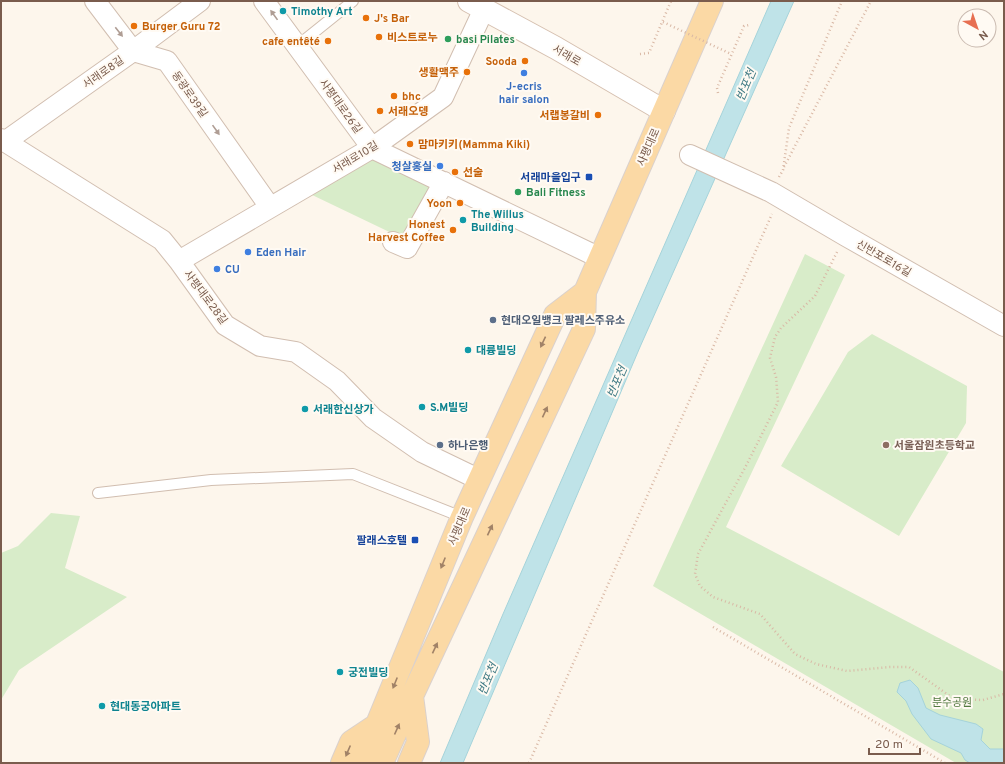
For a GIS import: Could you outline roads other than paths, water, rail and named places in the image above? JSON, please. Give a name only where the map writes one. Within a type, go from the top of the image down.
[{"type":"main road","name":"사평대로","points":[[382,763],[584,329],[585,292],[712,1]]},
{"type":"main road","name":"사평대로","points":[[361,763],[478,479],[555,315],[585,292]]},
{"type":"main road","points":[[409,763],[418,742],[412,696]]},
{"type":"main road","points":[[342,763],[351,742],[378,724]]},
{"type":"street","points":[[95,1],[133,51]]},
{"type":"street","name":"서래로8길","points":[[3,140],[133,51],[200,1]]},
{"type":"street","name":"사평대로26길","points":[[264,1],[372,148],[600,258]]},
{"type":"street","name":"서래로","points":[[476,5],[556,48],[664,111]]},
{"type":"street","name":"서래로10길","points":[[179,261],[372,148],[443,97],[476,5]]},
{"type":"street","name":"동광로39길","points":[[133,51],[167,61],[270,207]]},
{"type":"street","name":"사평대로28길","points":[[3,140],[162,240],[225,325],[260,346],[296,352],[337,381],[373,418],[422,452],[478,479]]},
{"type":"street","name":"신반포로16길","points":[[690,155],[768,190],[1004,326]]},
{"type":"street","points":[[393,242],[407,248],[444,182]]},
{"type":"lane","points":[[297,46],[353,1]]},
{"type":"lane","points":[[98,493],[211,480],[353,474],[462,517]]},
{"type":"water","name":"반포천","points":[[771,1],[794,1],[640,347],[463,763],[440,763],[503,614]]},
{"type":"water","points":[[910,680],[918,688],[926,708],[940,715],[976,724],[983,729],[981,740],[990,749],[1004,749],[1004,763],[970,763],[965,760],[961,753],[931,739],[912,714],[906,701],[897,692],[900,683]]},
{"type":"place","name":"Timothy Art","points":[[283,11]]},
{"type":"place","name":"J's Bar","points":[[366,18]]},
{"type":"place","name":"Burger Guru 72","points":[[134,26]]},
{"type":"place","name":"비스트로누","points":[[379,37]]},
{"type":"place","name":"basi Pilates","points":[[448,39]]},
{"type":"place","name":"cafe entêté","points":[[328,41]]},
{"type":"place","name":"Sooda","points":[[525,61]]},
{"type":"place","name":"생활맥주","points":[[467,72]]},
{"type":"place","name":"J-ecris hair salon","points":[[524,73]]},
{"type":"place","name":"bhc","points":[[394,96]]},
{"type":"place","name":"서래오뎅","points":[[380,111]]},
{"type":"place","name":"서랩봉갈비","points":[[598,115]]},
{"type":"place","name":"맘마키키(Mamma Kiki)","points":[[410,144]]},
{"type":"place","name":"청살홍실","points":[[440,166]]},
{"type":"place","name":"선술","points":[[455,172]]},
{"type":"place","name":"서래마을입구","points":[[589,177]]},
{"type":"place","name":"Bali Fitness","points":[[518,192]]},
{"type":"place","name":"Yoon","points":[[460,203]]},
{"type":"place","name":"The Willus Building","points":[[463,220]]},
{"type":"place","name":"Honest Harvest Coffee","points":[[453,230]]},
{"type":"place","name":"Eden Hair","points":[[248,252]]},
{"type":"place","name":"CU","points":[[217,269]]},
{"type":"place","name":"현대오일뱅크 팔레스주유소","points":[[493,320]]},
{"type":"place","name":"대륭빌딩","points":[[468,350]]},
{"type":"place","name":"S.M빌딩","points":[[422,407]]},
{"type":"place","name":"서래한신상가","points":[[305,409]]},
{"type":"place","name":"하나은행","points":[[440,445]]},
{"type":"place","name":"서울잠원초등학교","points":[[886,445]]},
{"type":"place","name":"팔래스호텔","points":[[415,540]]},
{"type":"place","name":"궁전빌딩","points":[[340,672]]},
{"type":"place","name":"현대동궁아파트","points":[[102,706]]},
{"type":"park label","name":"분수공원","points":[[952,702]]}]
